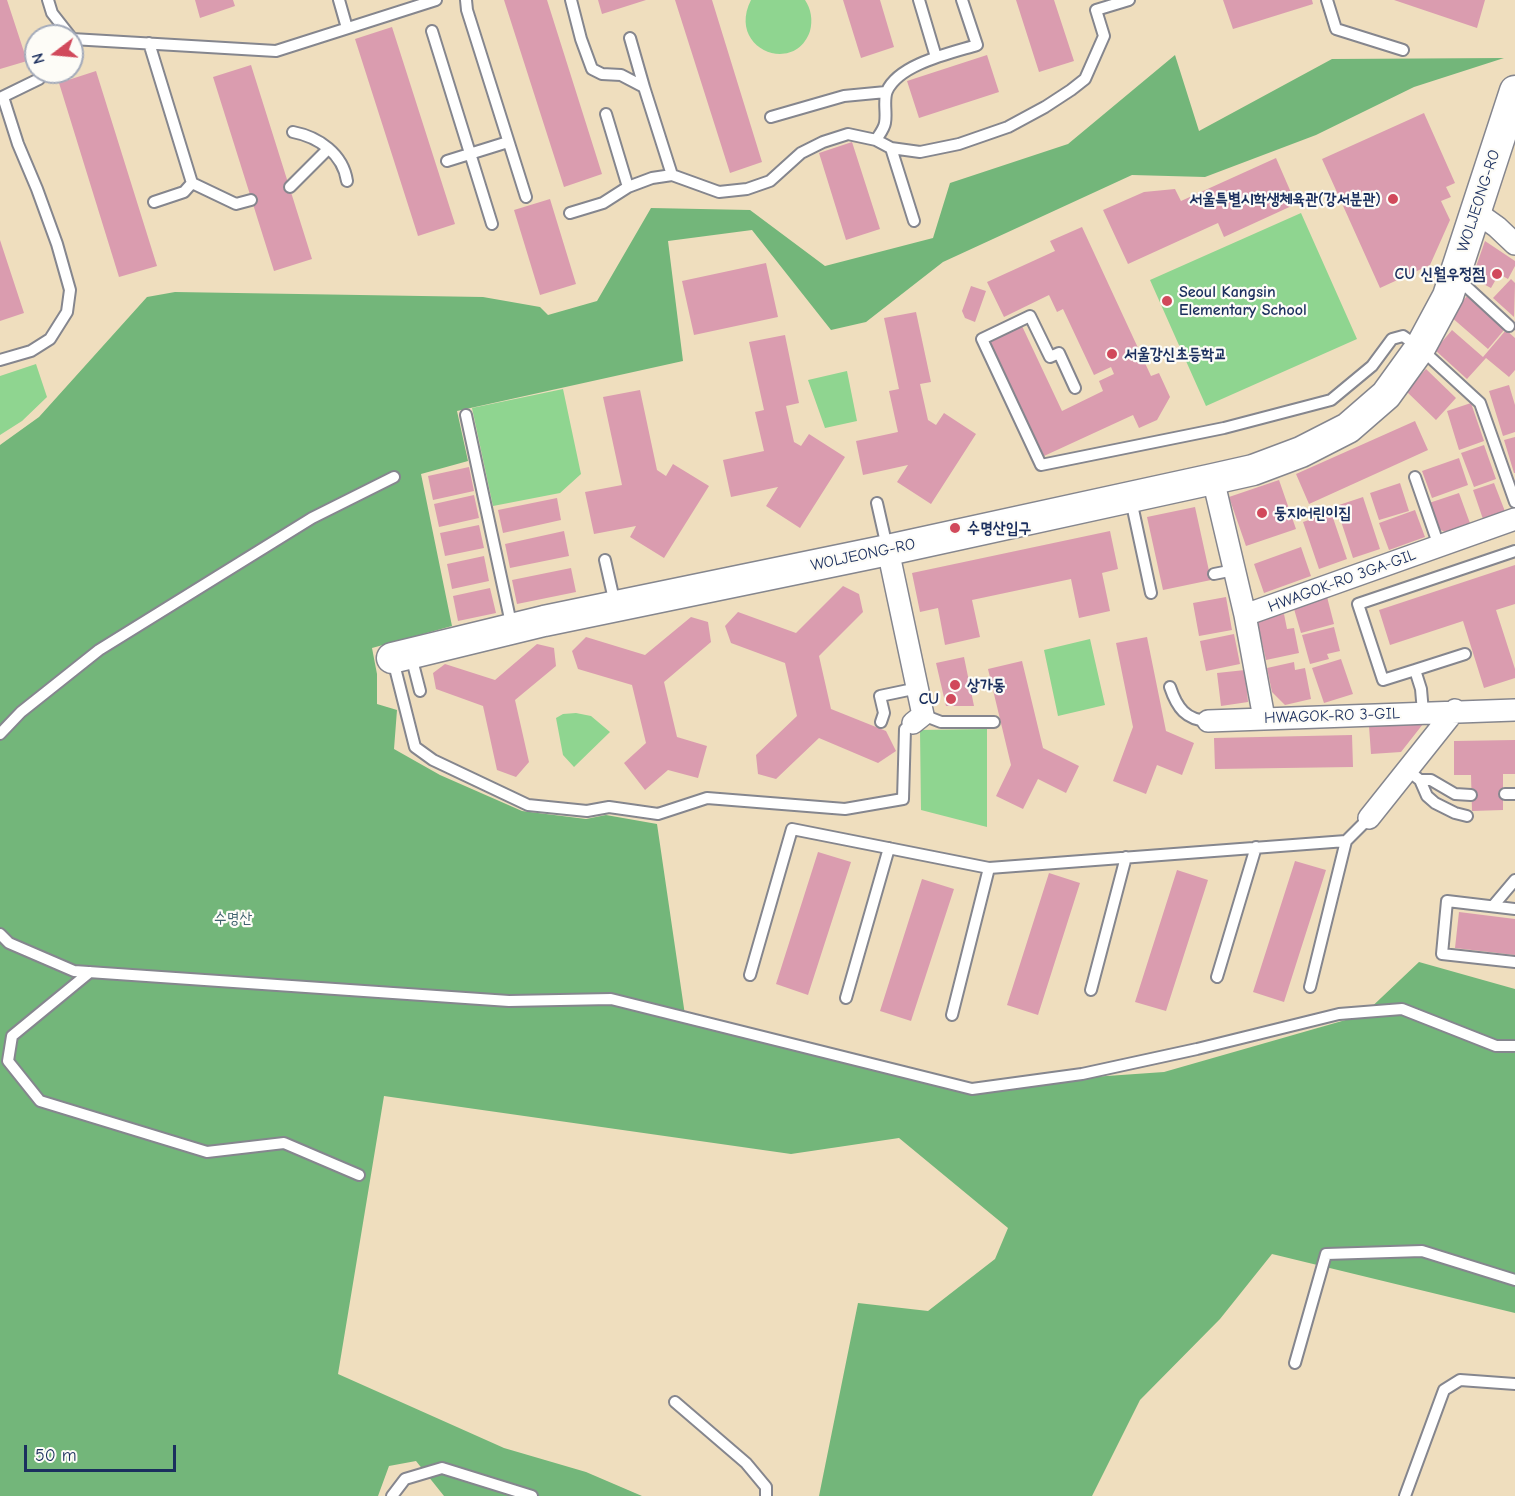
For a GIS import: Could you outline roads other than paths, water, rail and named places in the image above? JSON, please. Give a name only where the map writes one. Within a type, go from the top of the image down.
[{"type":"street","name":"WOLJEONG-RO","points":[[401,656],[512,628],[888,550],[1253,470],[1300,452],[1348,428],[1386,395],[1420,348],[1448,296],[1515,91]]},
{"type":"street","points":[[1476,212],[1515,244]]},
{"type":"street","points":[[1213,479],[1224,572],[1245,615],[1264,718]]},
{"type":"street","name":"HWAGOK-RO 3GA-GIL","points":[[1245,615],[1515,519]]},
{"type":"street","points":[[888,550],[918,688],[918,719]]},
{"type":"street","name":"HWAGOK-RO 3-GIL","points":[[1208,721],[1515,710]]},
{"type":"street","points":[[1369,818],[1413,775],[1455,711]]},
{"type":"lane","points":[[48,0],[52,13],[61,24]]},
{"type":"lane","points":[[339,0],[347,28]]},
{"type":"lane","points":[[84,38],[276,51],[436,0]]},
{"type":"lane","points":[[466,0],[467,10],[526,197]]},
{"type":"lane","points":[[571,0],[592,69],[602,74],[621,75],[644,87]]},
{"type":"lane","points":[[919,0],[936,57]]},
{"type":"lane","points":[[876,140],[885,125],[886,92],[896,78],[936,57],[977,45],[962,0]]},
{"type":"lane","points":[[570,213],[603,203],[628,187],[652,178],[672,175],[719,192],[747,189],[770,181],[801,153],[823,142],[848,134],[876,140],[891,148],[920,152],[959,144],[1008,127],[1045,107],[1085,79],[1104,36],[1094,5],[1129,0]]},
{"type":"lane","points":[[1327,0],[1336,29],[1403,50]]},
{"type":"lane","points":[[432,31],[492,224]]},
{"type":"lane","points":[[630,38],[672,175]]},
{"type":"lane","points":[[148,43],[192,183],[236,204],[250,200]]},
{"type":"lane","points":[[0,360],[31,351],[50,339],[67,312],[70,290],[57,244],[2,97],[29,84]]},
{"type":"lane","points":[[771,117],[844,96],[886,92]]},
{"type":"lane","points":[[606,114],[628,187]]},
{"type":"lane","points":[[292,132],[306,134],[339,158],[345,170],[347,182]]},
{"type":"lane","points":[[447,161],[508,142]]},
{"type":"lane","points":[[891,148],[914,221]]},
{"type":"lane","points":[[290,187],[328,149]]},
{"type":"lane","points":[[154,202],[184,192],[192,183]]},
{"type":"lane","points":[[1454,276],[1509,326]]},
{"type":"lane","points":[[1075,388],[1059,353],[1050,357],[1030,316],[982,339],[1041,465],[1224,428],[1330,400],[1372,366],[1392,339],[1403,336],[1420,348],[1480,403],[1515,502]]},
{"type":"lane","points":[[466,415],[512,628]]},
{"type":"lane","points":[[0,734],[21,712],[99,650],[312,518],[394,477]]},
{"type":"lane","points":[[1415,477],[1439,546]]},
{"type":"lane","points":[[1130,497],[1151,592]]},
{"type":"lane","points":[[877,503],[888,550]]},
{"type":"lane","points":[[1465,654],[1383,680],[1358,604],[1515,551]]},
{"type":"lane","points":[[605,560],[615,606]]},
{"type":"lane","points":[[401,656],[420,691]]},
{"type":"lane","points":[[401,656],[415,747],[433,760],[528,805],[587,811],[609,807],[658,814],[707,798],[845,809],[903,799],[905,729],[918,719],[941,722],[994,722]]},
{"type":"lane","points":[[1415,670],[1421,689],[1423,712]]},
{"type":"lane","points":[[1170,687],[1175,702],[1185,714],[1196,720],[1208,721]]},
{"type":"lane","points":[[881,722],[884,713],[880,696],[918,688]]},
{"type":"lane","points":[[1413,775],[1431,780],[1455,794],[1471,795]]},
{"type":"lane","points":[[1413,775],[1427,796],[1435,803],[1467,816]]},
{"type":"lane","points":[[1310,987],[1346,841],[1369,818]]},
{"type":"lane","points":[[750,975],[792,829],[989,868],[1346,841]]},
{"type":"lane","points":[[1217,977],[1256,847]]},
{"type":"lane","points":[[846,998],[889,848]]},
{"type":"lane","points":[[1091,990],[1126,857]]},
{"type":"lane","points":[[952,1015],[989,868]]},
{"type":"lane","points":[[1493,906],[1515,880]]},
{"type":"lane","points":[[1515,909],[1447,901],[1442,954],[1515,962]]},
{"type":"lane","points":[[0,934],[9,943],[74,971],[509,1001],[611,999],[972,1089],[1082,1074],[1197,1050],[1339,1014],[1402,1009],[1496,1046],[1515,1046]]},
{"type":"lane","points":[[90,972],[12,1036],[8,1061],[40,1101],[207,1152],[284,1143],[359,1175]]},
{"type":"lane","points":[[1295,1363],[1326,1254],[1422,1251],[1515,1280]]},
{"type":"lane","points":[[1405,1496],[1444,1390],[1460,1380],[1515,1384]]},
{"type":"lane","points":[[675,1402],[746,1464],[766,1487],[766,1496]]},
{"type":"lane","points":[[392,1496],[405,1479],[442,1468],[532,1496]]},
{"type":"place","name":"서울특별시학생체육관(강서분관)","points":[[1393,199]]},
{"type":"place","name":"CU 신월우정점","points":[[1497,274]]},
{"type":"place","name":"Seoul Kangsin Elementary School","points":[[1167,301]]},
{"type":"place","name":"서울강신초등학교","points":[[1112,354]]},
{"type":"place","name":"둥지어린이집","points":[[1262,513]]},
{"type":"place","name":"수명산입구","points":[[955,528]]},
{"type":"place","name":"상가동","points":[[955,685]]},
{"type":"place","name":"CU","points":[[951,699]]},
{"type":"park label","name":"수명산","points":[[233,918]]}]
